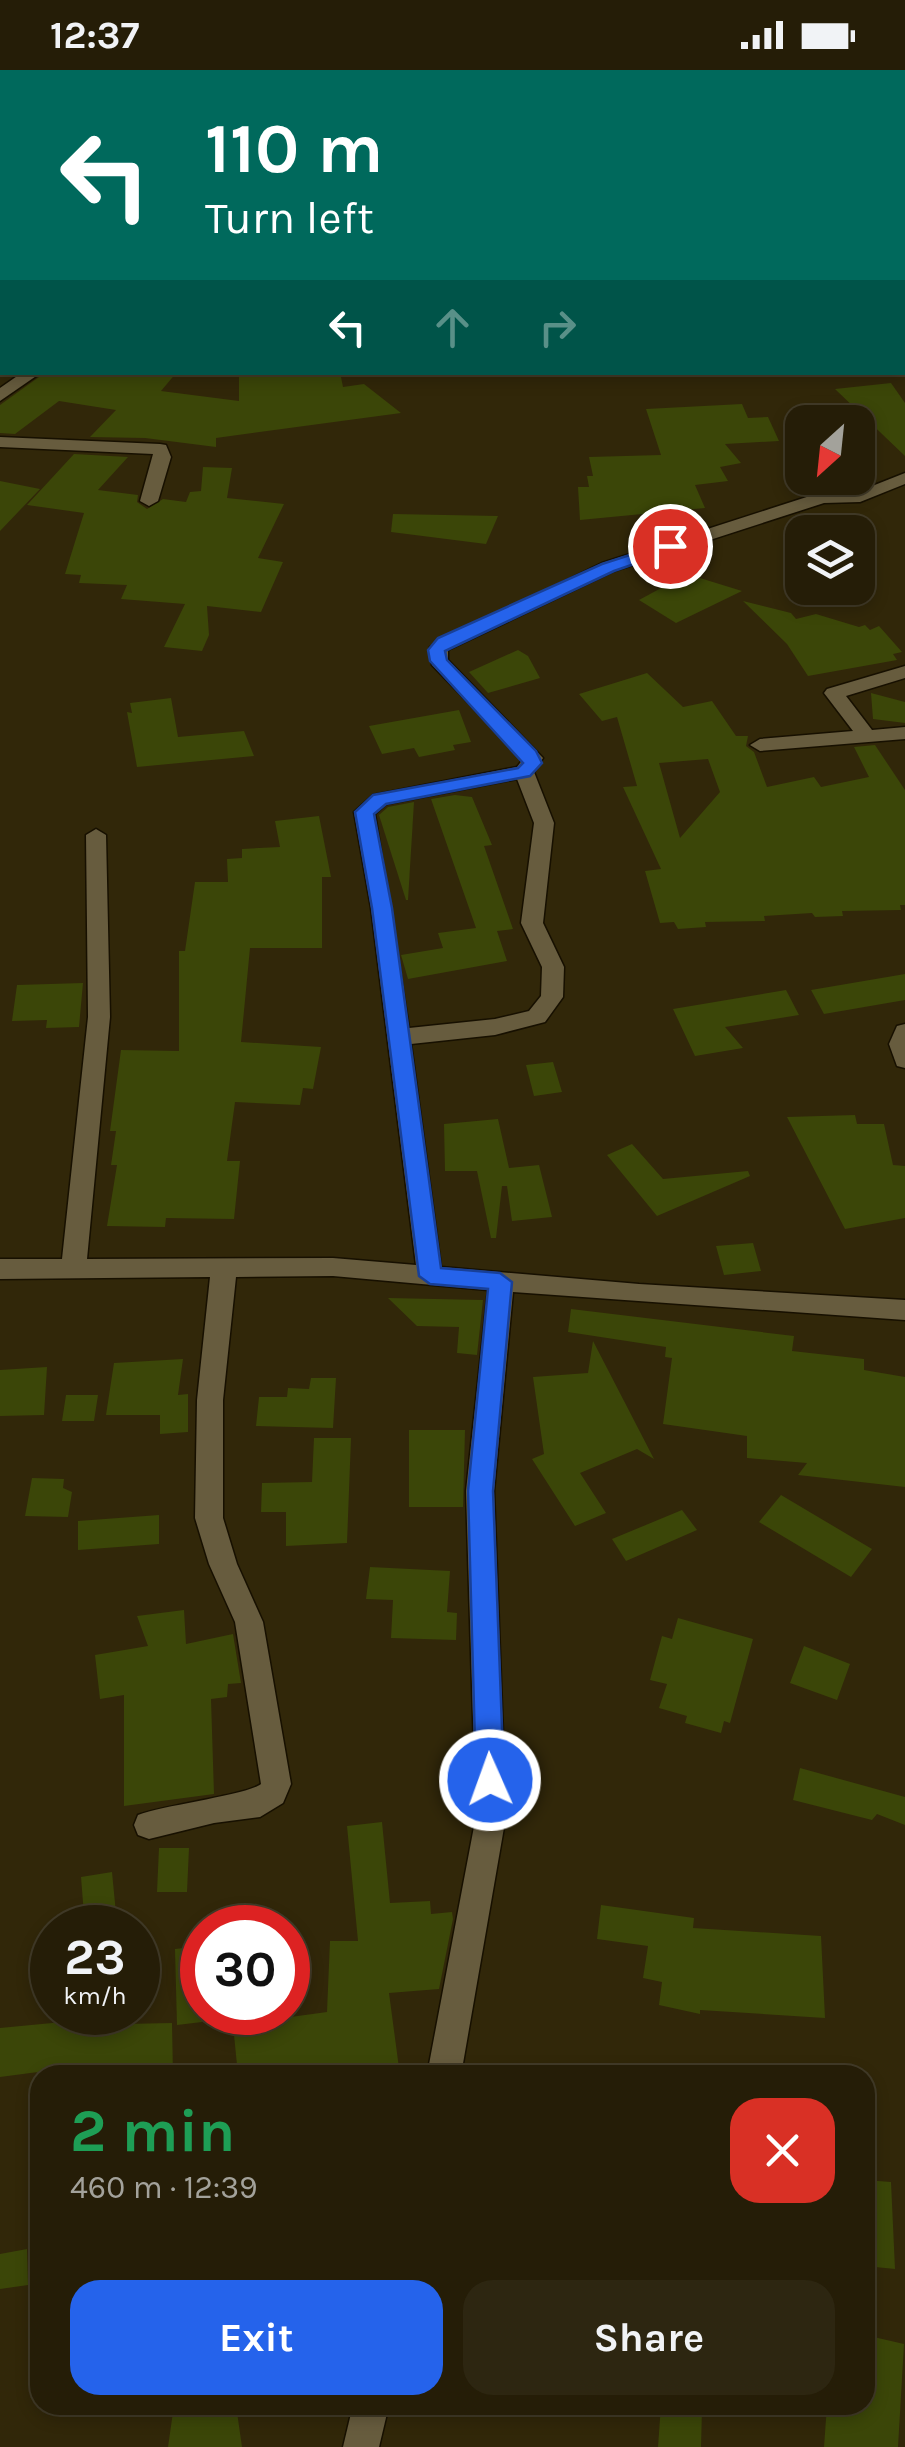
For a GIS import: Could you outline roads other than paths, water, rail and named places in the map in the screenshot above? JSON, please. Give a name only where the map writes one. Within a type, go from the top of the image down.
[{"type":"street","points":[[0,396],[30,375]]},
{"type":"street","points":[[0,442],[160,450],[163,458],[149,501]]},
{"type":"street","points":[[430,1276],[364,812],[380,800],[524,772],[533,758],[439,661],[437,650],[444,642],[608,568],[822,498],[860,496],[905,478]]},
{"type":"street","points":[[867,736],[834,692],[905,672]]},
{"type":"street","points":[[760,745],[905,734]]},
{"type":"street","points":[[399,1037],[494,1027],[536,1017],[552,998],[553,967],[532,923],[544,822],[524,772]]},
{"type":"street","points":[[74,1268],[99,1017],[96,835]]},
{"type":"street","points":[[905,1032],[900,1044],[905,1060]]},
{"type":"street","points":[[149,1825],[214,1809],[260,1804],[276,1784],[249,1622],[223,1564],[209,1518],[210,1400],[224,1267]]},
{"type":"street","points":[[0,1269],[333,1268],[905,1310]]},
{"type":"street","points":[[446,2065],[491,1816],[480,1491],[500,1282]]},
{"type":"street","points":[[361,2447],[369,2415]]}]
